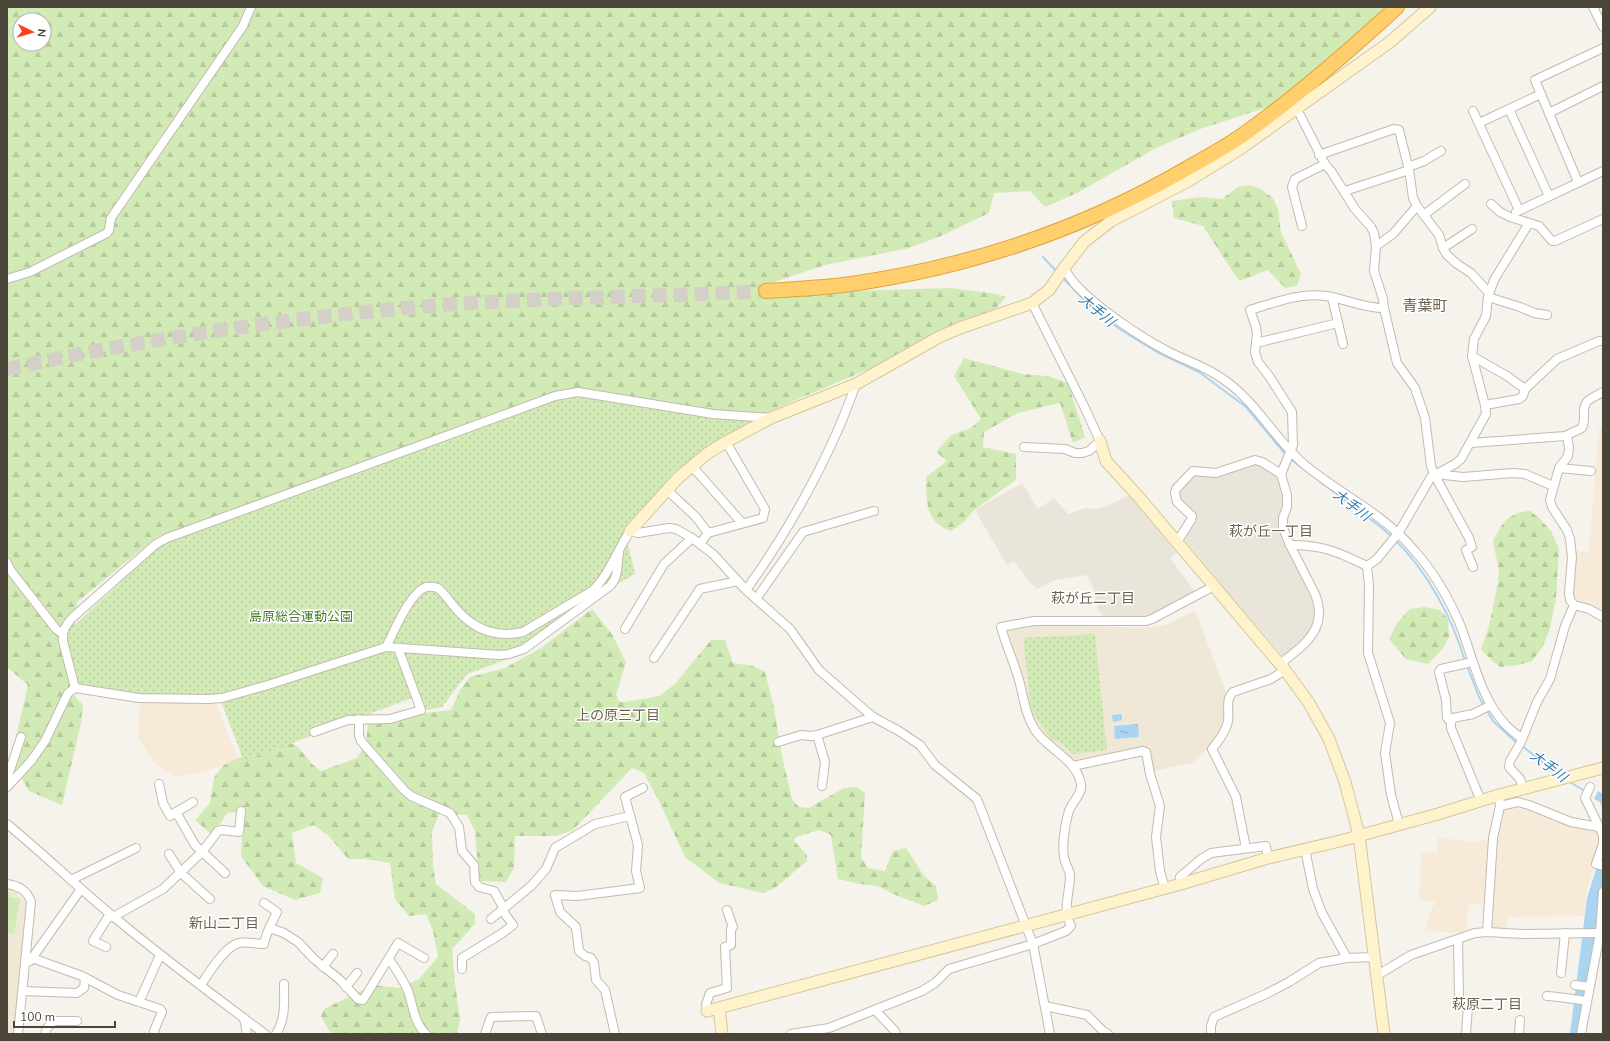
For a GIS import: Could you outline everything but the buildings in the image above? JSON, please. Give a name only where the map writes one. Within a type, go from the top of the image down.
[{"type":"highway","points":[[766,291],[850,284],[896,277],[948,266],[1014,247],[1067,227],[1120,204],[1165,181],[1246,133],[1301,91],[1358,44],[1397,7]]},
{"type":"street","points":[[7,279],[30,272],[107,233],[111,218],[243,26],[251,7]]},
{"type":"street","points":[[386,647],[411,600],[421,590],[427,587],[438,588],[463,616],[482,629],[502,635],[512,635],[523,632],[592,591],[605,576],[619,548],[630,531],[667,490],[692,466],[726,442],[771,418],[856,384],[939,337],[960,328],[1032,303],[1049,290],[1060,272],[1084,242],[1111,221],[1190,180],[1240,149],[1390,42],[1430,7]]},
{"type":"street","points":[[1593,7],[1603,28]]},
{"type":"street","points":[[1578,182],[1535,80],[1603,48]]},
{"type":"street","points":[[1549,113],[1603,86]]},
{"type":"street","points":[[1479,123],[1540,94]]},
{"type":"street","points":[[1509,108],[1549,196]]},
{"type":"street","points":[[1473,111],[1519,210]]},
{"type":"street","points":[[1300,115],[1324,164],[1345,192],[1355,209],[1371,227],[1374,233],[1376,246],[1374,271],[1383,299],[1397,363],[1415,388],[1424,418],[1431,466],[1469,538],[1472,547],[1466,550],[1473,567]]},
{"type":"street","points":[[1319,155],[1397,130],[1400,132],[1413,198],[1439,235],[1443,248],[1448,255],[1457,264],[1471,272],[1489,295],[1534,313],[1547,316]]},
{"type":"street","points":[[1345,192],[1408,169],[1424,162],[1441,151]]},
{"type":"street","points":[[1302,226],[1292,186],[1295,179],[1324,164]]},
{"type":"street","points":[[1510,217],[1519,210],[1603,171]]},
{"type":"street","points":[[1425,214],[1465,184]]},
{"type":"street","points":[[1491,204],[1500,212],[1510,217],[1539,226],[1552,241],[1555,242],[1603,219]]},
{"type":"street","points":[[1376,246],[1393,234],[1418,206]]},
{"type":"street","points":[[1367,566],[1377,559],[1396,536],[1434,474],[1455,464],[1461,459],[1485,418],[1486,405],[1472,356],[1474,339],[1486,316],[1489,295],[1494,280],[1529,223]]},
{"type":"street","points":[[1443,248],[1472,229]]},
{"type":"street","points":[[1060,272],[1087,296],[1124,325],[1168,351],[1223,378],[1253,404],[1289,455],[1305,465],[1416,551],[1440,585],[1459,621],[1468,663],[1480,683],[1487,707],[1520,743]]},
{"type":"street","points":[[1246,848],[1236,797],[1212,749],[1219,741],[1227,726],[1229,716],[1227,701],[1229,696],[1233,692],[1271,679],[1312,637],[1316,629],[1319,610],[1315,594],[1283,528],[1283,518],[1287,507],[1287,495],[1281,474],[1294,439],[1292,412],[1274,383],[1258,362],[1255,352],[1256,327],[1250,310],[1278,301],[1310,295],[1332,297],[1364,306],[1384,308]]},
{"type":"street","points":[[1332,297],[1343,344]]},
{"type":"street","points":[[1032,303],[1083,404],[1100,441],[1106,461],[1283,667],[1309,703],[1329,739],[1345,782],[1359,835],[1384,1034]]},
{"type":"street","points":[[1256,343],[1338,323]]},
{"type":"street","points":[[1486,405],[1519,399],[1524,396],[1525,389],[1557,360],[1585,347],[1603,341]]},
{"type":"street","points":[[1472,356],[1507,376],[1525,389]]},
{"type":"street","points":[[746,590],[774,551],[799,509],[838,431],[856,384]]},
{"type":"street","points":[[75,688],[62,634],[66,625],[156,544],[167,538],[556,396],[578,392],[713,414],[771,418]]},
{"type":"street","points":[[1471,443],[1567,436],[1582,428],[1584,425],[1583,406],[1586,402],[1603,392]]},
{"type":"street","points":[[1567,436],[1569,448],[1568,456],[1559,468],[1553,486],[1550,503],[1564,523],[1570,539],[1572,557],[1569,593],[1570,600],[1574,605],[1588,609],[1603,617]]},
{"type":"street","points":[[1024,447],[1065,449],[1075,453],[1082,453],[1089,451],[1100,441]]},
{"type":"street","points":[[700,544],[708,533],[763,518],[766,509],[726,442]]},
{"type":"street","points":[[1177,542],[1192,516],[1177,502],[1175,493],[1176,489],[1190,473],[1197,471],[1216,473],[1254,460],[1262,462],[1281,474]]},
{"type":"street","points":[[692,466],[742,523]]},
{"type":"street","points":[[1559,468],[1591,471]]},
{"type":"street","points":[[1434,474],[1463,477],[1513,473],[1525,474],[1553,486]]},
{"type":"street","points":[[667,490],[696,517],[708,533]]},
{"type":"street","points":[[756,599],[803,532],[874,511]]},
{"type":"street","points":[[630,531],[638,533],[661,528],[676,529],[692,538],[713,554],[746,590],[790,630],[819,670],[873,717],[899,731],[920,745],[935,765],[977,799],[1033,944],[1050,1034]]},
{"type":"street","points":[[625,629],[664,564],[692,538]]},
{"type":"street","points":[[1290,545],[1317,546],[1326,548],[1367,566]]},
{"type":"street","points":[[8,783],[35,756],[45,741],[68,693],[75,688],[139,698],[222,698],[268,685],[386,647],[500,655],[516,652],[524,649],[613,583],[616,575],[619,548]]},
{"type":"street","points":[[7,563],[11,571],[56,629],[62,634]]},
{"type":"street","points":[[1367,566],[1369,585],[1368,652],[1390,723],[1385,753],[1390,796],[1399,824]]},
{"type":"street","points":[[654,658],[700,589],[738,581]]},
{"type":"street","points":[[791,1034],[829,1028],[922,991],[935,983],[949,969],[1033,944],[1066,931],[1071,926],[1066,915],[1067,889],[1070,876],[1062,847],[1068,815],[1081,788],[1077,773],[1073,766],[1058,751],[1044,742],[1034,729],[1027,714],[1020,684],[1004,640],[1001,626],[1034,621],[1146,621],[1214,586]]},
{"type":"street","points":[[1523,789],[1520,779],[1509,767],[1510,761],[1520,743],[1537,702],[1550,678],[1574,605]]},
{"type":"street","points":[[314,732],[348,720],[396,718],[421,710],[398,648]]},
{"type":"street","points":[[1451,722],[1447,718],[1447,705],[1439,672],[1441,669],[1468,663]]},
{"type":"street","points":[[1481,801],[1451,728],[1451,722],[1453,718],[1466,717],[1487,707]]},
{"type":"street","points":[[778,742],[801,735],[818,735],[873,717]]},
{"type":"street","points":[[359,719],[359,736],[361,742],[404,790],[411,796],[445,810],[453,816],[460,827],[462,851],[474,865],[475,882],[479,887],[494,891],[513,925],[462,958],[462,969]]},
{"type":"street","points":[[818,735],[825,762],[822,786]]},
{"type":"street","points":[[8,783],[21,736]]},
{"type":"street","points":[[1073,766],[1143,751],[1146,752],[1150,774],[1160,806],[1156,837],[1160,870],[1165,888]]},
{"type":"street","points":[[1500,801],[1523,789],[1603,768]]},
{"type":"street","points":[[159,784],[163,803],[170,816],[194,802]]},
{"type":"street","points":[[1590,787],[1585,798],[1603,835],[1603,844],[1596,864],[1601,866]]},
{"type":"street","points":[[615,1034],[605,990],[596,980],[594,963],[591,958],[585,956],[579,951],[576,927],[560,912],[555,895],[577,896],[640,888],[636,871],[638,845],[624,797],[643,788]]},
{"type":"street","points":[[727,910],[733,927],[731,929],[731,945],[725,947],[727,988],[710,993],[706,1004],[707,1011],[1181,884],[1268,858],[1359,835],[1481,801],[1518,802],[1530,805],[1571,822],[1599,827]]},
{"type":"street","points":[[1487,932],[1493,838],[1500,801]]},
{"type":"street","points":[[106,947],[93,941],[111,915],[163,889],[202,852],[218,831],[239,832],[241,811]]},
{"type":"street","points":[[176,812],[195,845],[225,874]]},
{"type":"street","points":[[491,919],[531,886],[546,869],[555,848],[595,824],[630,816]]},
{"type":"street","points":[[7,824],[111,915],[265,1034]]},
{"type":"street","points":[[1181,884],[1180,877],[1207,855],[1218,852],[1266,846],[1268,858]]},
{"type":"street","points":[[71,880],[136,848]]},
{"type":"street","points":[[1305,849],[1313,889],[1322,912],[1347,958]]},
{"type":"street","points":[[169,854],[181,873],[210,899]]},
{"type":"street","points":[[7,884],[21,888],[29,896],[31,902],[18,1034]]},
{"type":"street","points":[[25,966],[81,889]]},
{"type":"street","points":[[1581,1034],[1582,1000],[1588,987],[1594,960],[1603,892]]},
{"type":"street","points":[[200,985],[209,971],[233,946],[242,943],[264,944],[266,931],[270,928],[277,912],[264,903]]},
{"type":"street","points":[[270,928],[284,933],[298,942],[358,1000],[363,1000],[398,943],[424,958]]},
{"type":"street","points":[[1376,976],[1411,955],[1475,933],[1487,932],[1523,934],[1598,932]]},
{"type":"street","points":[[1561,974],[1565,933]]},
{"type":"street","points":[[1458,939],[1459,998],[1468,1006],[1466,1034]]},
{"type":"street","points":[[139,1002],[160,954]]},
{"type":"street","points":[[323,966],[333,954]]},
{"type":"street","points":[[1210,1034],[1212,1021],[1218,1015],[1245,1004],[1290,982],[1320,963],[1347,958],[1374,957]]},
{"type":"street","points":[[32,958],[85,978],[118,995],[160,1010],[162,1012],[154,1031],[155,1034]]},
{"type":"street","points":[[389,959],[402,978],[408,991],[414,1014],[426,1034]]},
{"type":"street","points":[[1594,960],[1603,959]]},
{"type":"street","points":[[346,987],[357,973]]},
{"type":"street","points":[[23,991],[77,993],[84,988],[85,978]]},
{"type":"street","points":[[276,1034],[282,1024],[284,984]]},
{"type":"street","points":[[1576,985],[1588,987]]},
{"type":"street","points":[[1547,996],[1582,1000]]},
{"type":"street","points":[[1045,1006],[1087,1014],[1103,1031],[1108,1034]]},
{"type":"street","points":[[719,1008],[722,1034]]},
{"type":"street","points":[[875,1010],[895,1030],[896,1034]]},
{"type":"street","points":[[485,1034],[491,1017],[536,1016],[542,1034]]},
{"type":"street","points":[[244,1018],[247,1034]]},
{"type":"street","points":[[1519,1034],[1520,1020]]},
{"type":"street","points":[[46,1034],[46,1028],[54,1021],[77,1021]]},
{"type":"shaded area","points":[[1603,426],[1603,613],[1577,602],[1573,597],[1573,592],[1574,551],[1589,552],[1599,428]]},
{"type":"shaded area","points":[[1257,463],[1279,478],[1284,501],[1280,527],[1281,534],[1315,603],[1315,620],[1311,630],[1299,645],[1285,655],[1282,655],[1233,599],[1182,537],[1195,514],[1180,501],[1179,491],[1192,475]]},
{"type":"shaded area","points":[[1022,483],[1038,509],[1054,498],[1068,514],[1085,508],[1098,509],[1106,507],[1129,495],[1177,553],[1170,558],[1195,592],[1152,617],[1104,618],[1098,610],[1094,590],[1087,575],[1055,580],[1037,589],[1030,583],[1014,561],[1007,565],[975,510]]},
{"type":"shaded area","points":[[1195,610],[1225,689],[1226,718],[1217,737],[1210,747],[1192,763],[1153,771],[1150,746],[1075,760],[1057,745],[1047,740],[1036,728],[1028,711],[1025,690],[1007,630],[1038,624],[1142,628],[1165,625]]},
{"type":"shaded area","points":[[140,701],[216,703],[239,762],[176,777],[156,765],[138,738]]},
{"type":"shaded area","points":[[1519,805],[1597,828],[1601,843],[1586,893],[1585,916],[1508,917],[1506,933],[1492,930],[1489,927],[1495,843],[1503,812],[1507,808]]},
{"type":"shaded area","points":[[1438,837],[1474,843],[1481,840],[1488,841],[1485,905],[1470,904],[1468,908],[1466,931],[1461,933],[1425,931],[1432,908],[1436,902],[1419,900],[1421,852],[1437,853]]},
{"type":"shaded area","points":[[7,888],[18,893],[27,904],[24,956],[21,960],[14,1034],[7,1034]]},
{"type":"green space","points":[[7,7],[1384,7],[1358,34],[1271,106],[1200,129],[1156,148],[1079,192],[1045,207],[1030,191],[994,193],[989,213],[941,236],[909,248],[825,265],[760,287],[847,291],[951,288],[997,294],[1006,297],[991,314],[735,428],[321,497],[158,536],[77,602],[71,671],[74,695],[83,705],[81,723],[62,805],[29,791],[11,759],[28,685],[7,667]]},
{"type":"green space","points":[[1250,185],[1259,188],[1273,198],[1278,209],[1281,232],[1301,274],[1297,286],[1285,288],[1268,270],[1239,281],[1203,226],[1174,218],[1172,201],[1201,197],[1222,199],[1238,187]]},
{"type":"green space","points":[[964,358],[1023,374],[1047,376],[1068,383],[1085,437],[1073,443],[1060,403],[1018,413],[984,432],[983,447],[1016,454],[1016,480],[974,510],[964,522],[951,531],[942,527],[931,516],[927,502],[926,477],[947,461],[936,452],[951,435],[971,428],[981,419],[954,376]]},
{"type":"green space","name":"島原総合運動公園","points":[[577,397],[705,417],[758,420],[699,453],[665,484],[625,531],[635,574],[616,585],[524,653],[467,674],[442,707],[427,710],[420,695],[244,761],[222,704],[207,697],[137,694],[82,685],[76,681],[65,634],[167,540],[355,474],[558,399]]},
{"type":"green space","points":[[1530,511],[1551,531],[1559,549],[1556,599],[1550,629],[1542,648],[1532,661],[1518,665],[1500,667],[1481,649],[1489,626],[1498,582],[1499,571],[1493,541],[1503,524],[1511,516]]},
{"type":"green space","points":[[1425,607],[1440,610],[1448,619],[1449,637],[1444,647],[1428,664],[1406,659],[1389,639],[1397,623],[1410,609]]},
{"type":"green space","points":[[592,609],[612,634],[626,663],[616,694],[619,702],[659,696],[675,684],[711,640],[725,640],[733,663],[753,666],[765,672],[774,708],[782,756],[792,799],[799,807],[809,808],[844,788],[857,787],[865,793],[861,857],[868,868],[885,871],[893,851],[906,848],[924,876],[936,886],[938,900],[924,906],[893,894],[878,886],[838,879],[831,835],[819,830],[796,837],[794,841],[807,855],[807,861],[775,888],[763,893],[719,883],[685,857],[644,773],[632,768],[573,830],[556,836],[515,836],[514,868],[506,882],[479,881],[475,831],[467,815],[439,814],[432,832],[433,866],[436,884],[475,914],[475,924],[452,949],[460,1019],[457,1034],[331,1034],[321,1016],[324,1009],[373,985],[399,988],[419,979],[438,957],[433,931],[426,914],[409,916],[395,899],[390,863],[365,859],[348,859],[329,836],[314,825],[292,833],[296,863],[323,878],[320,893],[295,900],[263,886],[241,856],[243,821],[238,812],[227,813],[213,836],[195,820],[210,803],[214,777],[224,765],[255,750],[284,740],[297,746],[313,765],[321,771],[357,758],[366,743],[368,724],[383,718],[451,710],[460,690],[470,677],[505,668],[541,648]]},
{"type":"green space","points":[[1095,634],[1107,750],[1073,754],[1060,742],[1052,740],[1041,726],[1031,707],[1023,638]]},
{"type":"green space","points":[[7,892],[9,892],[9,897],[20,899],[14,934],[7,932]]},
{"type":"water","points":[[1121,714],[1122,720],[1113,722],[1112,715]]},
{"type":"water","points":[[1138,724],[1139,737],[1115,739],[1114,726]]},
{"type":"water","points":[[1598,791],[1603,794],[1603,810],[1600,802],[1594,799]]},
{"type":"waterway","name":"大手川","points":[[1043,257],[1058,273]]},
{"type":"waterway","name":"大手川","points":[[1062,277],[1089,305],[1121,330],[1157,352],[1199,372],[1246,407],[1286,455]]},
{"type":"waterway","name":"大手川","points":[[1289,458],[1308,472]]},
{"type":"waterway","name":"大手川","points":[[1318,480],[1392,537]]},
{"type":"waterway","name":"大手川","points":[[1395,540],[1418,566],[1438,596],[1454,629],[1465,661]]},
{"type":"waterway","name":"大手川","points":[[1467,666],[1484,706]]},
{"type":"waterway","name":"大手川","points":[[1486,709],[1493,721],[1518,744]]},
{"type":"waterway","name":"大手川","points":[[1522,746],[1560,775]]},
{"type":"waterway","name":"大手川","points":[[1568,781],[1585,791]]},
{"type":"waterway","name":"大手川","points":[[1576,1034],[1593,899],[1603,867]]},
{"type":"tunnel","points":[[7,369],[164,339],[270,323],[376,311],[471,303],[766,291]]},
{"type":"district","name":"青葉町","points":[[1425,306]]},
{"type":"district","name":"萩が丘一丁目","points":[[1271,531]]},
{"type":"district","name":"萩が丘二丁目","points":[[1093,598]]},
{"type":"district","name":"上の原三丁目","points":[[618,715]]},
{"type":"district","name":"新山二丁目","points":[[224,923]]},
{"type":"district","name":"萩原二丁目","points":[[1487,1004]]}]
